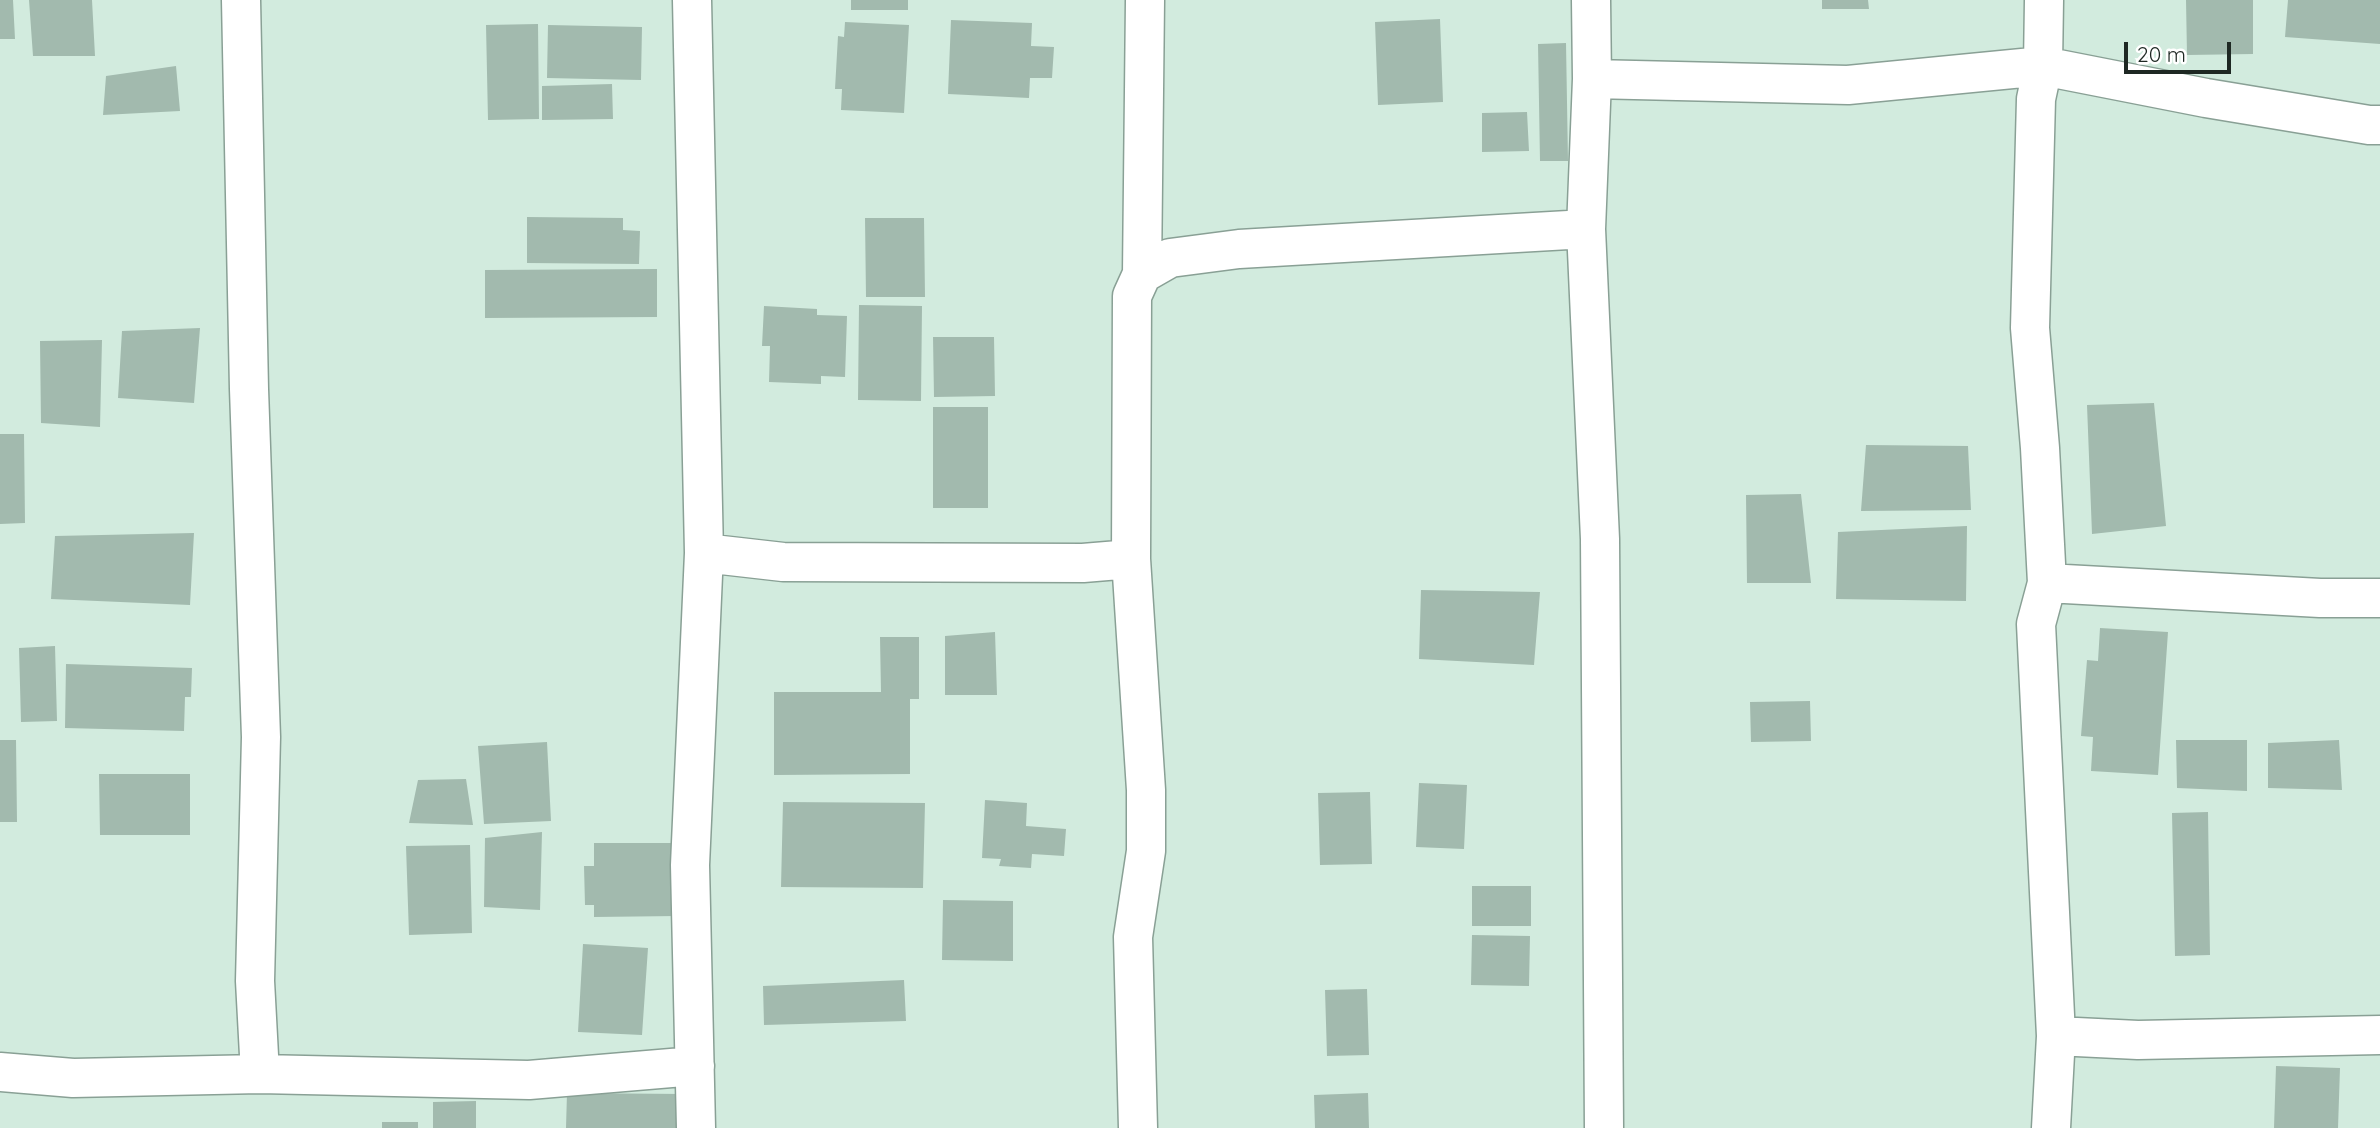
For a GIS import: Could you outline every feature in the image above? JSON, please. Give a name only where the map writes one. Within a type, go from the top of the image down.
[{"type":"street","points":[[241,0],[249,389],[261,737],[255,981],[260,1074]]},
{"type":"street","points":[[692,0],[704,553],[690,865],[696,1128]]},
{"type":"street","points":[[1138,1128],[1133,937],[1146,851],[1146,790],[1132,559],[1132,296],[1142,274],[1145,0]]},
{"type":"street","points":[[1591,0],[1592,79],[1586,229],[1600,539],[1604,1128]]},
{"type":"street","points":[[2044,0],[2043,66],[2036,99],[2030,328],[2048,583],[2036,624],[2056,1036],[2051,1128]]},
{"type":"street","points":[[1592,79],[1848,85],[2043,66],[2206,98],[2380,125]]},
{"type":"street","points":[[1142,274],[1170,258],[1239,249],[1586,229]]},
{"type":"street","points":[[704,553],[783,562],[1083,563],[1132,559]]},
{"type":"street","points":[[2048,583],[2320,598],[2380,598]]},
{"type":"street","points":[[2056,1036],[2138,1040],[2380,1035]]},
{"type":"street","points":[[0,1072],[73,1078],[260,1074],[529,1080],[695,1066]]},
{"type":"building","points":[[0,0],[13,0],[15,39],[0,39]]},
{"type":"building","points":[[29,0],[92,0],[95,56],[33,56]]},
{"type":"building","points":[[851,0],[908,0],[908,10],[851,10]]},
{"type":"building","points":[[1822,0],[1868,0],[1869,9],[1822,9]]},
{"type":"building","points":[[2186,0],[2253,0],[2253,54],[2187,55]]},
{"type":"building","points":[[2288,0],[2380,0],[2380,44],[2285,37]]},
{"type":"building","points":[[1440,19],[1443,102],[1378,105],[1375,22]]},
{"type":"building","points":[[951,20],[1032,23],[1031,46],[1054,47],[1052,78],[1030,78],[1029,98],[948,94]]},
{"type":"building","points":[[845,22],[909,25],[904,113],[841,110],[842,89],[835,89],[838,36],[844,37]]},
{"type":"building","points":[[538,24],[539,119],[488,120],[486,25]]},
{"type":"building","points":[[548,25],[642,27],[641,80],[547,78]]},
{"type":"building","points":[[1566,43],[1568,161],[1540,161],[1538,44]]},
{"type":"building","points":[[176,66],[180,111],[103,115],[106,76]]},
{"type":"building","points":[[612,84],[613,119],[542,120],[542,86]]},
{"type":"building","points":[[1527,112],[1529,151],[1482,152],[1482,113]]},
{"type":"building","points":[[527,217],[623,218],[623,230],[640,231],[639,264],[527,263]]},
{"type":"building","points":[[865,218],[924,218],[925,297],[866,297]]},
{"type":"building","points":[[657,269],[657,317],[485,318],[485,270]]},
{"type":"building","points":[[859,305],[922,306],[921,401],[858,400]]},
{"type":"building","points":[[764,306],[817,309],[817,315],[847,316],[845,377],[821,376],[821,384],[769,382],[770,346],[762,346]]},
{"type":"building","points":[[200,328],[194,403],[118,398],[122,331]]},
{"type":"building","points":[[933,337],[994,337],[995,396],[934,397]]},
{"type":"building","points":[[102,340],[100,427],[41,423],[40,341]]},
{"type":"building","points":[[2154,403],[2166,526],[2092,534],[2087,405]]},
{"type":"building","points":[[933,407],[988,407],[988,508],[933,508]]},
{"type":"building","points":[[0,434],[24,434],[25,523],[0,524]]},
{"type":"building","points":[[1866,445],[1968,446],[1971,510],[1861,511]]},
{"type":"building","points":[[1801,494],[1811,583],[1747,583],[1746,495]]},
{"type":"building","points":[[1967,526],[1966,601],[1836,599],[1838,532]]},
{"type":"building","points":[[194,533],[190,605],[51,599],[55,536]]},
{"type":"building","points":[[1421,590],[1540,592],[1534,665],[1419,659]]},
{"type":"building","points":[[2100,628],[2168,632],[2158,775],[2091,771],[2093,737],[2081,736],[2087,660],[2098,661]]},
{"type":"building","points":[[995,632],[997,695],[945,695],[945,636]]},
{"type":"building","points":[[880,637],[919,637],[919,699],[910,699],[910,774],[774,775],[774,692],[881,692]]},
{"type":"building","points":[[55,646],[57,721],[21,722],[19,648]]},
{"type":"building","points":[[66,664],[192,668],[191,697],[185,697],[184,731],[65,728]]},
{"type":"building","points":[[1810,701],[1811,741],[1751,742],[1750,702]]},
{"type":"building","points":[[0,740],[16,740],[17,822],[0,822]]},
{"type":"building","points":[[2176,740],[2247,740],[2247,791],[2177,788]]},
{"type":"building","points":[[2339,740],[2342,790],[2268,788],[2268,743]]},
{"type":"building","points":[[547,742],[551,821],[484,824],[478,746]]},
{"type":"building","points":[[99,774],[190,774],[190,835],[100,835]]},
{"type":"building","points":[[466,779],[473,825],[409,823],[418,780]]},
{"type":"building","points":[[1419,783],[1467,785],[1464,849],[1416,847]]},
{"type":"building","points":[[1370,792],[1372,864],[1320,865],[1318,793]]},
{"type":"building","points":[[985,800],[1027,803],[1026,826],[1066,829],[1064,856],[1032,854],[1031,868],[999,866],[1001,859],[982,858]]},
{"type":"building","points":[[783,802],[925,803],[923,888],[781,887]]},
{"type":"building","points":[[2208,812],[2210,955],[2175,956],[2172,813]]},
{"type":"building","points":[[542,832],[540,910],[484,907],[485,838]]},
{"type":"building","points":[[594,843],[677,843],[677,916],[594,917],[594,905],[585,905],[584,866],[594,866]]},
{"type":"building","points":[[470,845],[472,933],[409,935],[406,846]]},
{"type":"building","points":[[1472,886],[1531,886],[1531,926],[1472,926]]},
{"type":"building","points":[[943,900],[1013,901],[1013,961],[942,960]]},
{"type":"building","points":[[1472,935],[1530,936],[1529,986],[1471,985]]},
{"type":"building","points":[[583,944],[648,948],[642,1035],[578,1032]]},
{"type":"building","points":[[904,980],[906,1021],[764,1025],[763,986]]},
{"type":"building","points":[[1367,989],[1369,1055],[1327,1056],[1325,990]]},
{"type":"building","points":[[2276,1066],[2340,1068],[2338,1128],[2274,1128]]},
{"type":"building","points":[[567,1093],[684,1094],[683,1128],[566,1128]]},
{"type":"building","points":[[1368,1093],[1369,1128],[1315,1128],[1314,1095]]},
{"type":"building","points":[[476,1101],[476,1128],[433,1128],[433,1102]]},
{"type":"building","points":[[382,1122],[418,1122],[418,1128],[382,1128]]}]
